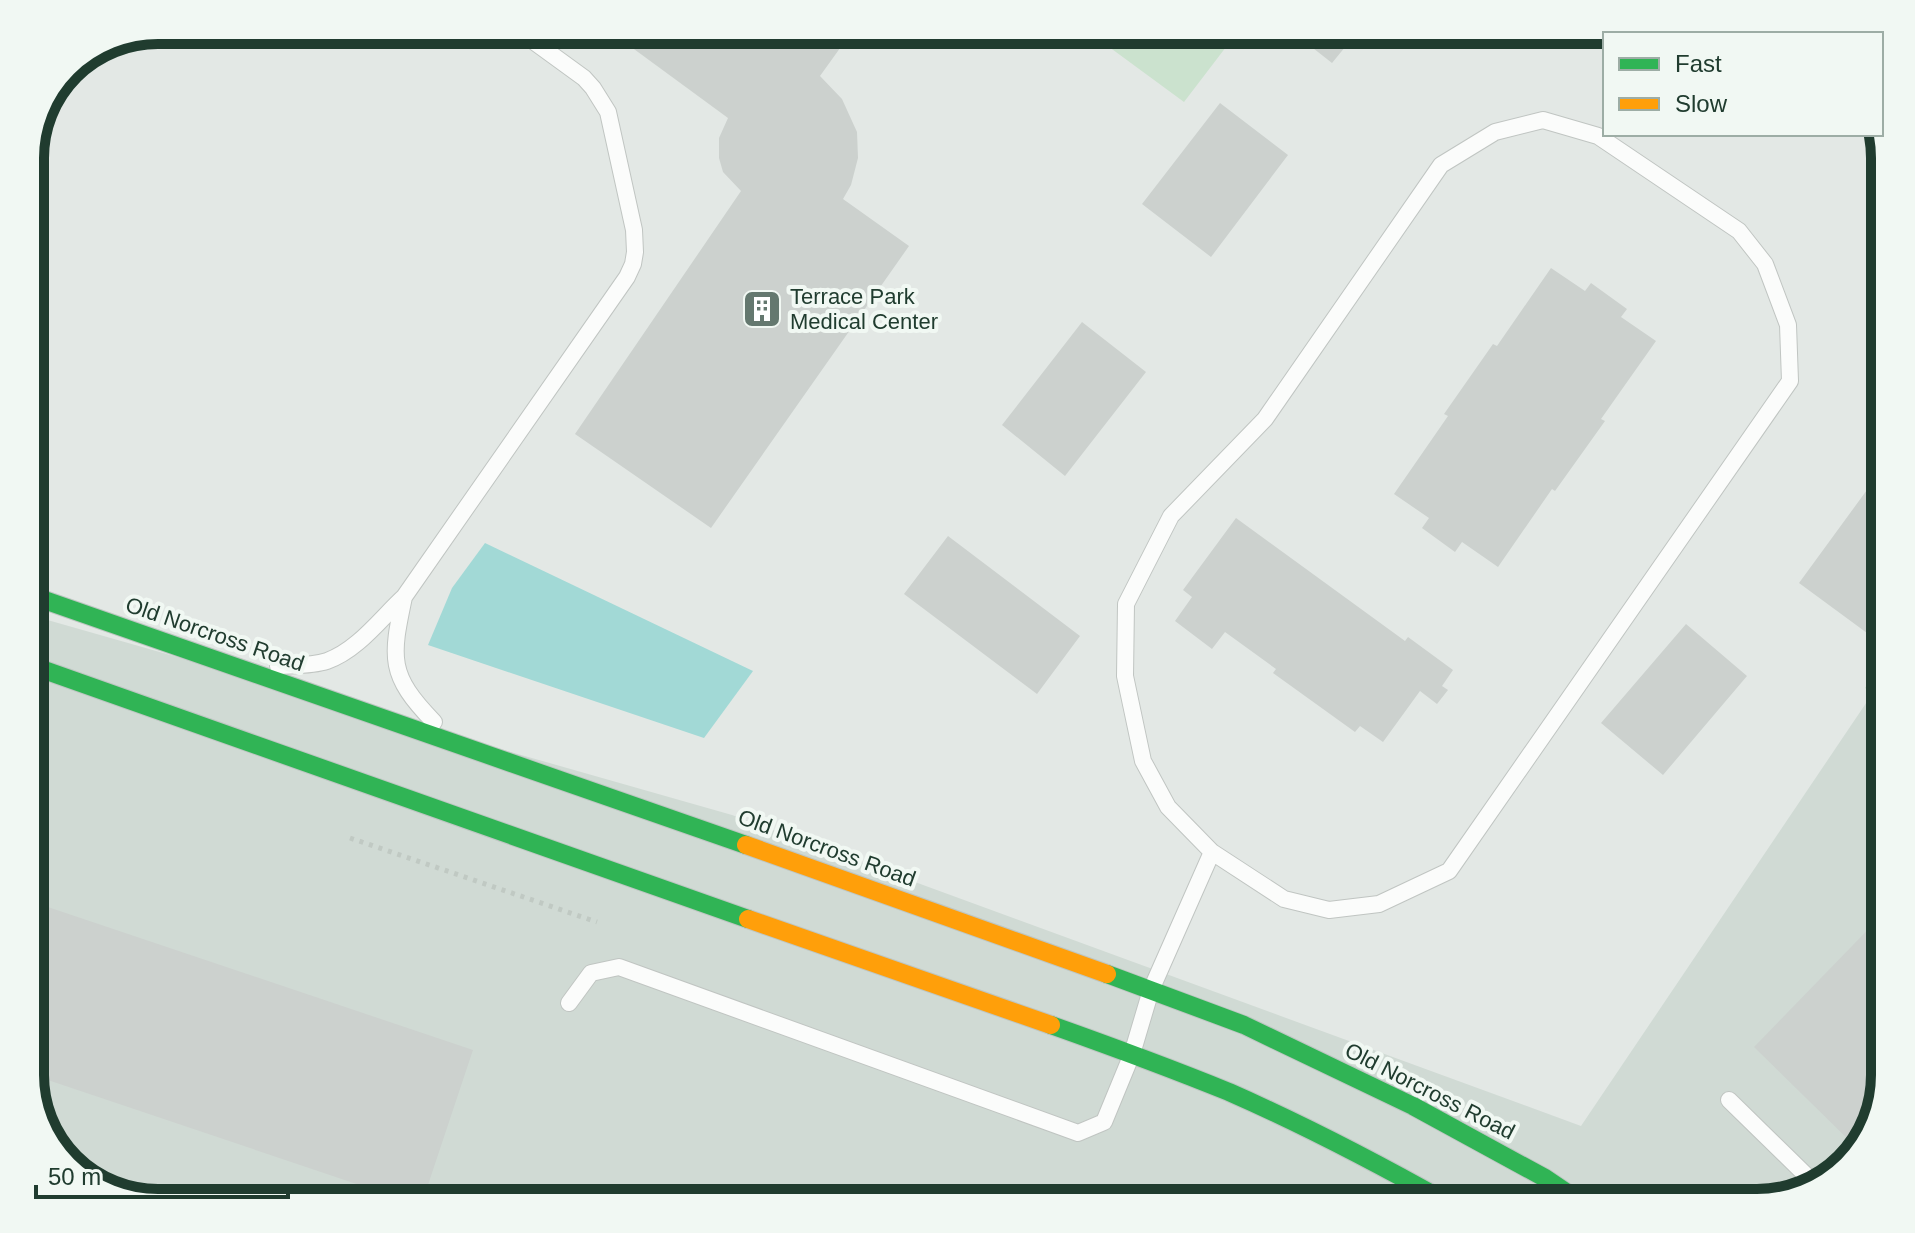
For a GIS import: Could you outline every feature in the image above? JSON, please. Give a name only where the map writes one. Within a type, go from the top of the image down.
[{"type":"main road","name":"Old Norcross Road","points":[[44,600],[1244,1025],[1413,1106],[1561,1189]]},
{"type":"main road","points":[[44,670],[1132,1054],[1230,1093],[1385,1167],[1424,1189]]},
{"type":"lane","points":[[232,666],[302,665],[328,661],[356,643],[404,597],[627,277],[633,264],[636,242],[608,112],[584,78],[537,44]]},
{"type":"lane","points":[[1543,120],[1598,136],[1739,231],[1765,264],[1788,325],[1790,381],[1449,871],[1379,904],[1329,910],[1284,899],[1212,852],[1168,807],[1143,761],[1125,676],[1126,604],[1171,516],[1265,419],[1441,165],[1495,132],[1543,120]]},
{"type":"lane","points":[[404,597],[394,648],[402,683],[415,703],[439,727],[477,751]]},
{"type":"lane","points":[[569,1003],[591,973],[619,967],[1078,1133],[1104,1122],[1132,1054],[1151,990],[1212,852]]},
{"type":"lane","points":[[1729,1100],[1807,1177]]},
{"type":"path","points":[[350,838],[597,922]]},
{"type":"shaded area","points":[[44,619],[732,815],[1581,1126],[1871,696],[1870,1089],[1859,1125],[1843,1150],[1820,1170],[1793,1183],[1756,1189],[158,1189],[129,1185],[95,1170],[59,1132],[48,1104],[44,1082]]},
{"type":"green space","points":[[1105,44],[1228,44],[1184,102]]},
{"type":"water","points":[[485,543],[753,671],[704,738],[428,645],[452,588]]},
{"type":"building","name":"Terrace Park Medical Center","points":[[627,44],[843,44],[820,76],[842,99],[857,132],[858,158],[851,185],[843,199],[909,246],[711,528],[575,434],[741,191],[723,172],[719,158],[719,138],[728,118]]},
{"type":"building","points":[[1308,44],[1348,44],[1332,63]]},
{"type":"building","points":[[1220,103],[1288,155],[1211,257],[1142,204]]},
{"type":"building","points":[[1551,268],[1585,291],[1591,283],[1627,309],[1621,317],[1656,341],[1601,419],[1605,421],[1555,491],[1552,489],[1498,567],[1462,542],[1455,552],[1422,528],[1429,518],[1394,494],[1448,416],[1444,414],[1493,344],[1497,346]]},
{"type":"building","points":[[1082,322],[1146,372],[1065,476],[1002,425]]},
{"type":"building","points":[[1871,484],[1871,628],[1867,633],[1799,583]]},
{"type":"building","points":[[1236,518],[1405,641],[1408,637],[1453,670],[1442,686],[1448,690],[1437,704],[1420,691],[1383,742],[1360,726],[1355,732],[1273,673],[1276,669],[1225,632],[1212,649],[1175,621],[1192,597],[1183,590]]},
{"type":"building","points":[[948,536],[1080,636],[1037,694],[904,594]]},
{"type":"building","points":[[1686,624],[1747,676],[1663,775],[1601,723]]},
{"type":"building","points":[[44,906],[473,1050],[427,1189],[371,1189],[44,1079]]},
{"type":"building","points":[[1871,926],[1870,1089],[1859,1125],[1850,1141],[1754,1047]]},
{"type":"traffic: fast","points":[[44,600],[746,845]]},
{"type":"traffic: fast","points":[[44,670],[748,919]]},
{"type":"traffic: fast","points":[[1107,974],[1244,1025],[1413,1106],[1561,1189]]},
{"type":"traffic: fast","points":[[1051,1025],[1229,1092],[1423,1189]]},
{"type":"traffic: slow","points":[[746,845],[1107,974]]},
{"type":"traffic: slow","points":[[748,919],[1051,1025]]},
{"type":"place","name":"Terrace Park Medical Center","points":[[762,309]]}]
